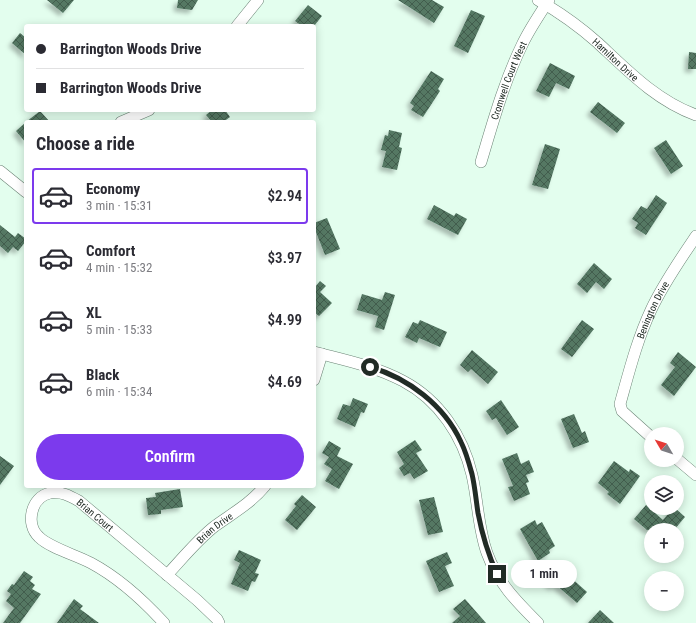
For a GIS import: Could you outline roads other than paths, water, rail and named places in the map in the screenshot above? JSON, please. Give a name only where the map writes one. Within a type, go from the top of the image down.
[{"type":"street","points":[[239,24],[258,0]]},
{"type":"street","name":"Hamilton Drive","points":[[544,1],[582,30],[647,87],[674,105],[696,115]]},
{"type":"street","name":"Cromwell Court West","points":[[481,162],[509,74],[522,44],[544,1]]},
{"type":"street","points":[[126,120],[144,112]]},
{"type":"street","points":[[0,171],[24,190]]},
{"type":"street","name":"Benington Drive","points":[[644,431],[622,411],[620,404],[632,360],[651,310],[696,236]]},
{"type":"street","points":[[316,366],[318,353],[382,370],[420,392],[442,412],[461,441],[467,456],[472,475],[478,515],[487,552],[497,574],[509,593],[538,623]]},
{"type":"street","points":[[684,465],[696,475]]},
{"type":"street","name":"Brian Drive","points":[[167,575],[214,527],[242,508],[263,488]]},
{"type":"street","name":"Brian Court","points":[[164,623],[140,598],[110,575],[91,563],[48,543],[38,536],[31,526],[31,512],[39,500],[50,493],[63,493],[79,501],[197,600],[217,619],[219,623]]}]
